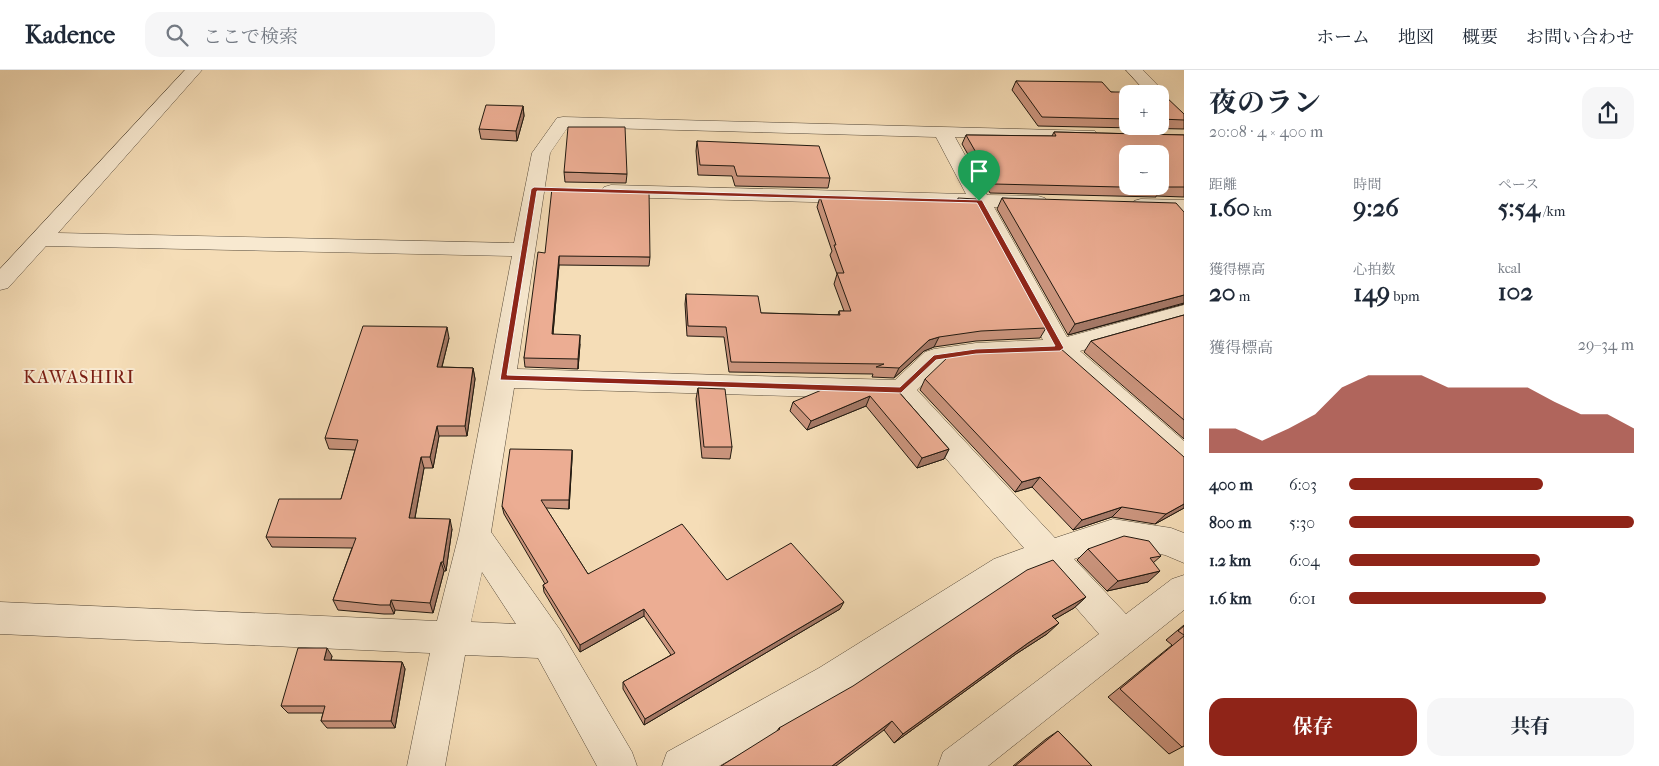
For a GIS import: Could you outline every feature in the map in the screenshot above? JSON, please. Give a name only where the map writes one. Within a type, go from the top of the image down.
[{"type":"street","points":[[0,283],[194,70]]},
{"type":"street","points":[[1138,74],[1149,85]]},
{"type":"street","points":[[426,766],[450,639],[475,534],[524,250],[544,190],[541,153],[563,122],[1106,135]]},
{"type":"street","points":[[942,131],[1060,348],[1184,458]]},
{"type":"street","points":[[594,191],[1057,203]]},
{"type":"street","points":[[1126,204],[1184,206]]},
{"type":"street","points":[[40,239],[524,250]]},
{"type":"street","points":[[502,378],[901,390],[934,358],[976,352],[1060,348],[1184,313]]},
{"type":"street","points":[[901,390],[1124,637]]},
{"type":"street","points":[[680,766],[832,681],[1005,569],[1112,532],[1171,542],[1184,549]]},
{"type":"street","points":[[475,534],[548,642],[618,766]]},
{"type":"street","points":[[957,766],[1184,590]]},
{"type":"street","points":[[0,618],[548,642]]},
{"type":"building","points":[[1016,81],[1102,82],[1111,92],[1119,92],[1119,119],[1042,117]]},
{"type":"building","points":[[1169,100],[1184,114],[1184,120],[1169,119]]},
{"type":"building","points":[[486,105],[523,106],[516,131],[479,129]]},
{"type":"building","points":[[568,127],[625,127],[627,174],[564,172]]},
{"type":"building","points":[[1054,132],[1184,135],[1184,187],[1169,187],[1169,145],[1119,145],[1119,187],[994,184],[966,135],[1056,136]]},
{"type":"building","points":[[697,141],[819,146],[830,178],[737,176],[734,166],[700,165]]},
{"type":"building","points":[[552,188],[649,191],[650,257],[559,256],[552,334],[580,335],[578,359],[524,358],[538,252],[545,253]]},
{"type":"building","points":[[820,197],[960,202],[958,198],[976,199],[1046,328],[981,331],[939,337],[929,340],[899,368],[876,367],[884,364],[731,362],[726,327],[688,326],[686,294],[758,296],[761,313],[840,315],[839,311],[851,311],[837,273],[844,273]]},
{"type":"building","points":[[1002,198],[1176,203],[1184,212],[1184,295],[1075,324]]},
{"type":"building","points":[[1184,315],[1184,420],[1091,341]]},
{"type":"building","points":[[363,326],[447,327],[437,367],[473,368],[465,426],[437,426],[430,457],[421,457],[409,518],[450,519],[443,562],[441,562],[430,603],[391,600],[390,605],[380,605],[333,600],[356,538],[266,537],[279,499],[341,499],[358,440],[325,438]]},
{"type":"building","points":[[1060,348],[1184,457],[1184,504],[1166,514],[1122,507],[1082,520],[1040,477],[1022,482],[925,379],[948,357],[982,352]]},
{"type":"building","points":[[698,388],[725,389],[732,447],[704,447]]},
{"type":"building","points":[[824,389],[898,391],[949,449],[922,458],[870,396],[811,421],[793,402]]},
{"type":"building","points":[[510,449],[572,450],[569,500],[541,500],[588,574],[682,524],[727,580],[791,543],[844,602],[645,719],[623,682],[675,653],[644,609],[580,645],[543,585],[548,582],[502,506]]},
{"type":"building","points":[[1124,536],[1149,541],[1161,556],[1150,558],[1160,571],[1118,581],[1088,549]]},
{"type":"building","points":[[1053,560],[1086,597],[1052,616],[1059,623],[1028,643],[903,734],[892,721],[832,766],[721,766],[779,728],[853,686],[1027,570]]},
{"type":"building","points":[[1184,626],[1184,635],[1178,631]]},
{"type":"building","points":[[1184,636],[1184,746],[1182,747],[1120,689]]},
{"type":"building","points":[[298,648],[327,648],[324,660],[402,662],[391,721],[321,721],[325,706],[281,706]]},
{"type":"building","points":[[1058,731],[1092,766],[1015,766]]},
{"type":"district","name":"KAWASHIRI","points":[[79,377]]},
{"type":"route","points":[[534,189],[979,201],[1060,348],[976,352],[934,358],[901,390],[502,378],[534,189]]}]
